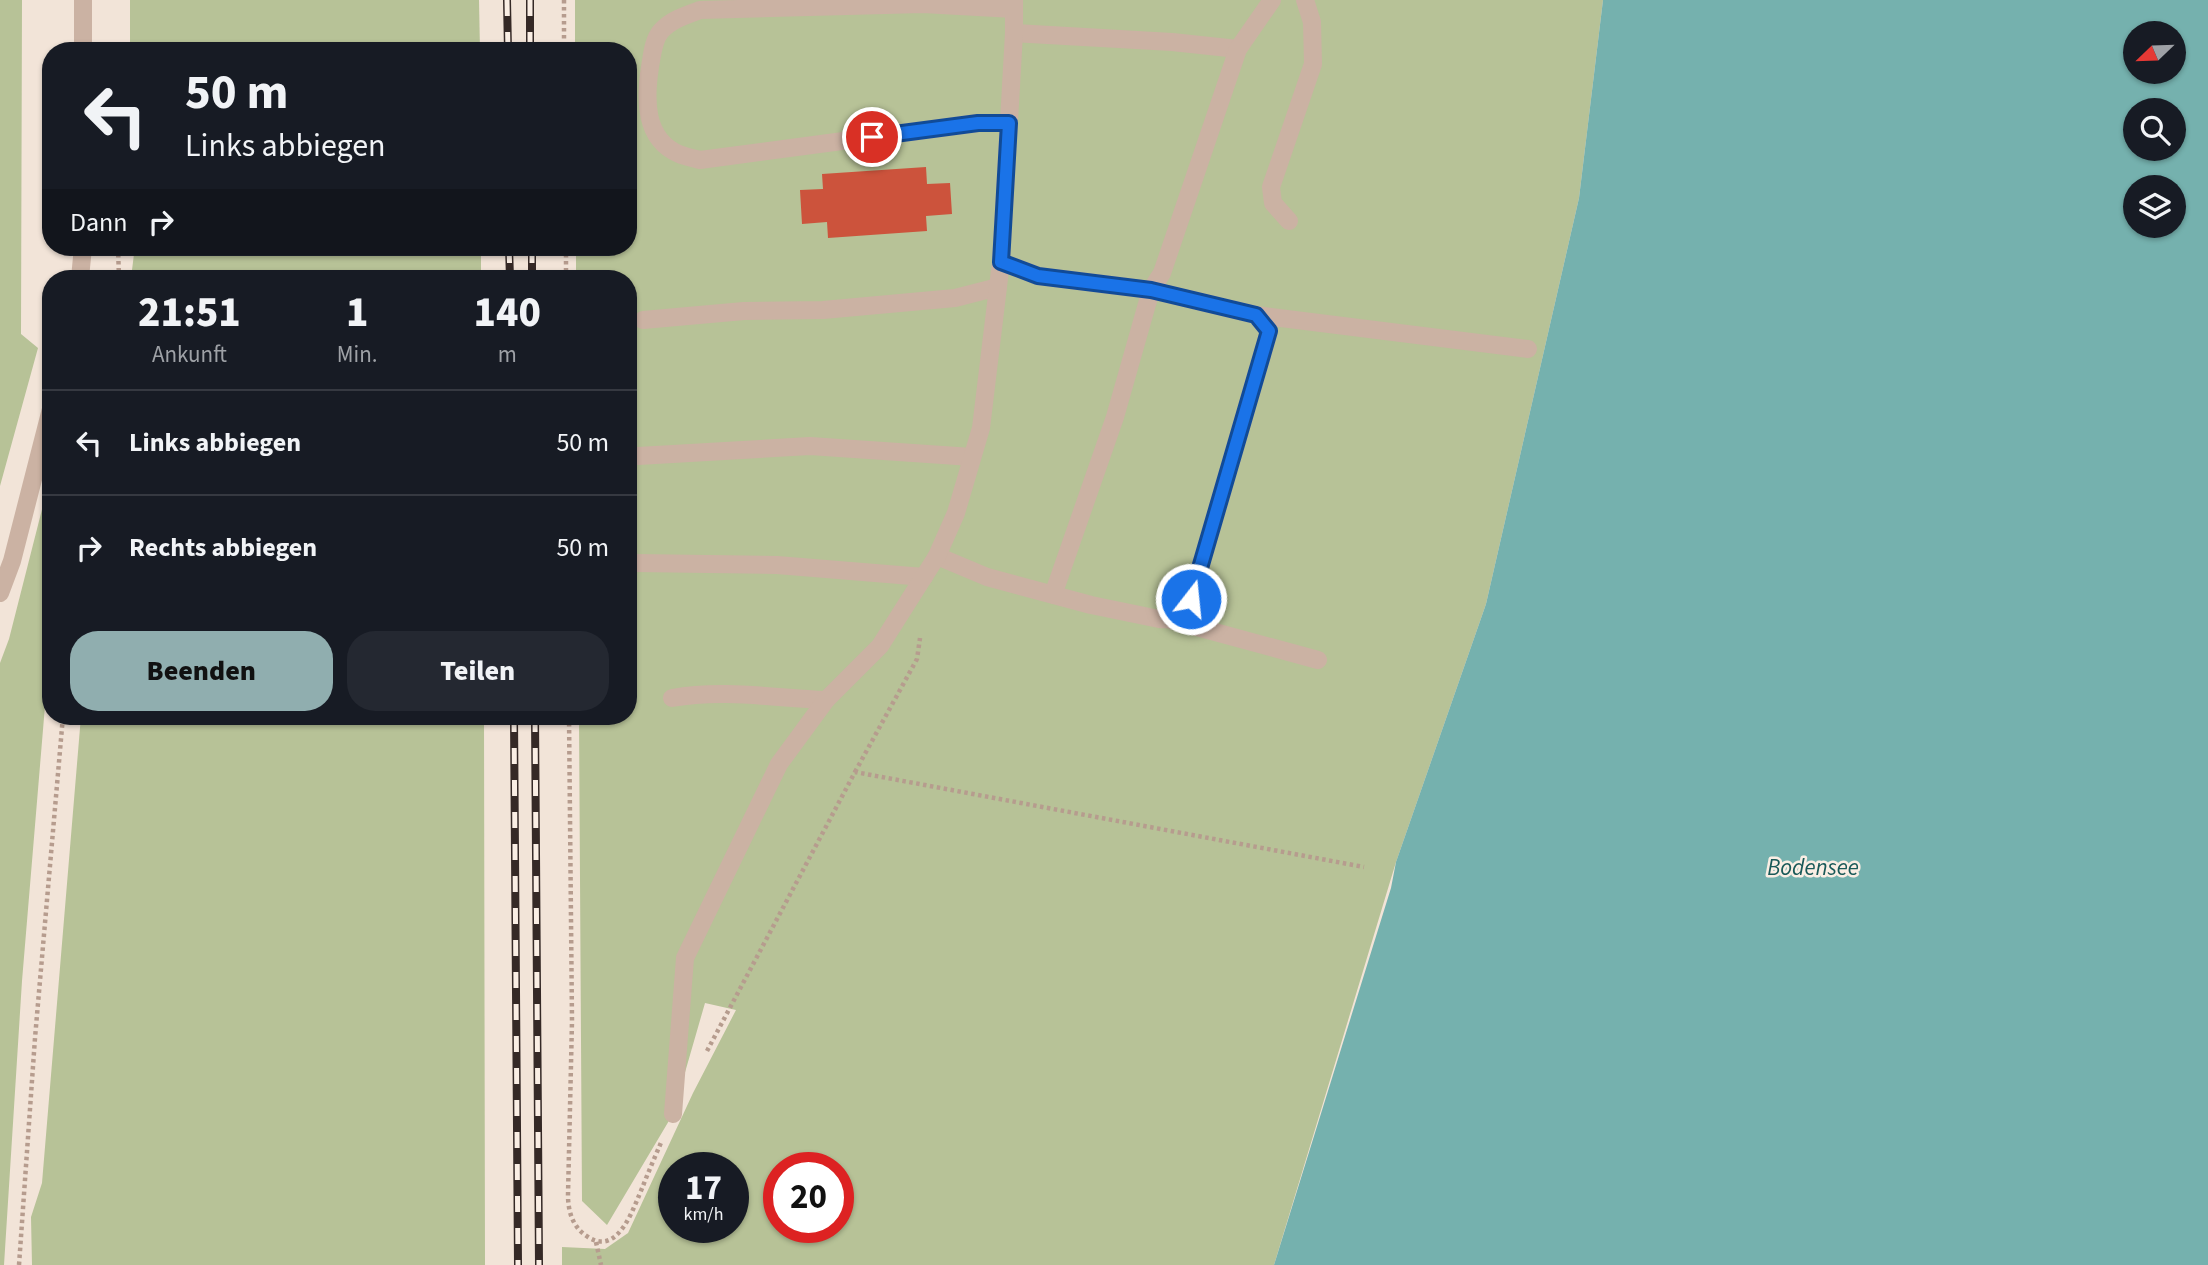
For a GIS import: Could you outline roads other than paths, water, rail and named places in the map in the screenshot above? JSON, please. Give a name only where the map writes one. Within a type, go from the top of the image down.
[{"type":"lane","points":[[83,0],[83,42]]},
{"type":"lane","points":[[1053,595],[1115,416],[1151,290],[1162,273],[1238,49],[1272,0]]},
{"type":"lane","points":[[1289,221],[1273,203],[1271,187],[1313,64],[1312,22],[1305,0]]},
{"type":"lane","points":[[673,1114],[685,958],[779,765],[826,700],[880,646],[937,556],[956,513],[981,428],[1001,262],[1009,123],[1014,33],[1014,5],[923,4],[699,10],[677,19],[660,32],[652,52],[647,88],[648,115],[664,144],[678,153],[700,160],[978,123],[1009,123]]},
{"type":"lane","points":[[1014,33],[1172,42],[1238,49]]},
{"type":"lane","points":[[1001,262],[1038,276],[1151,290],[1256,315],[1528,349]]},
{"type":"lane","points":[[643,320],[744,311],[823,310],[955,298],[998,287]]},
{"type":"lane","points":[[1171,621],[1187,611],[1269,331],[1256,315]]},
{"type":"lane","points":[[0,593],[12,561],[42,444]]},
{"type":"lane","points":[[638,456],[810,446],[972,457]]},
{"type":"lane","points":[[937,556],[987,577],[1318,660]]},
{"type":"lane","points":[[637,563],[777,565],[924,577]]},
{"type":"lane","points":[[672,698],[723,693],[826,700]]},
{"type":"water","name":"Bodensee","points":[[1603,0],[2208,0],[2208,1265],[1274,1265],[1391,888],[1396,862],[1486,604],[1579,198]]},
{"type":"railway","points":[[507,0],[508,42]]},
{"type":"railway","points":[[530,0],[530,42]]},
{"type":"railway","points":[[509,256],[510,270]]},
{"type":"railway","points":[[532,256],[532,270]]},
{"type":"railway","points":[[514,725],[518,1265]]},
{"type":"railway","points":[[535,725],[539,1265]]}]
